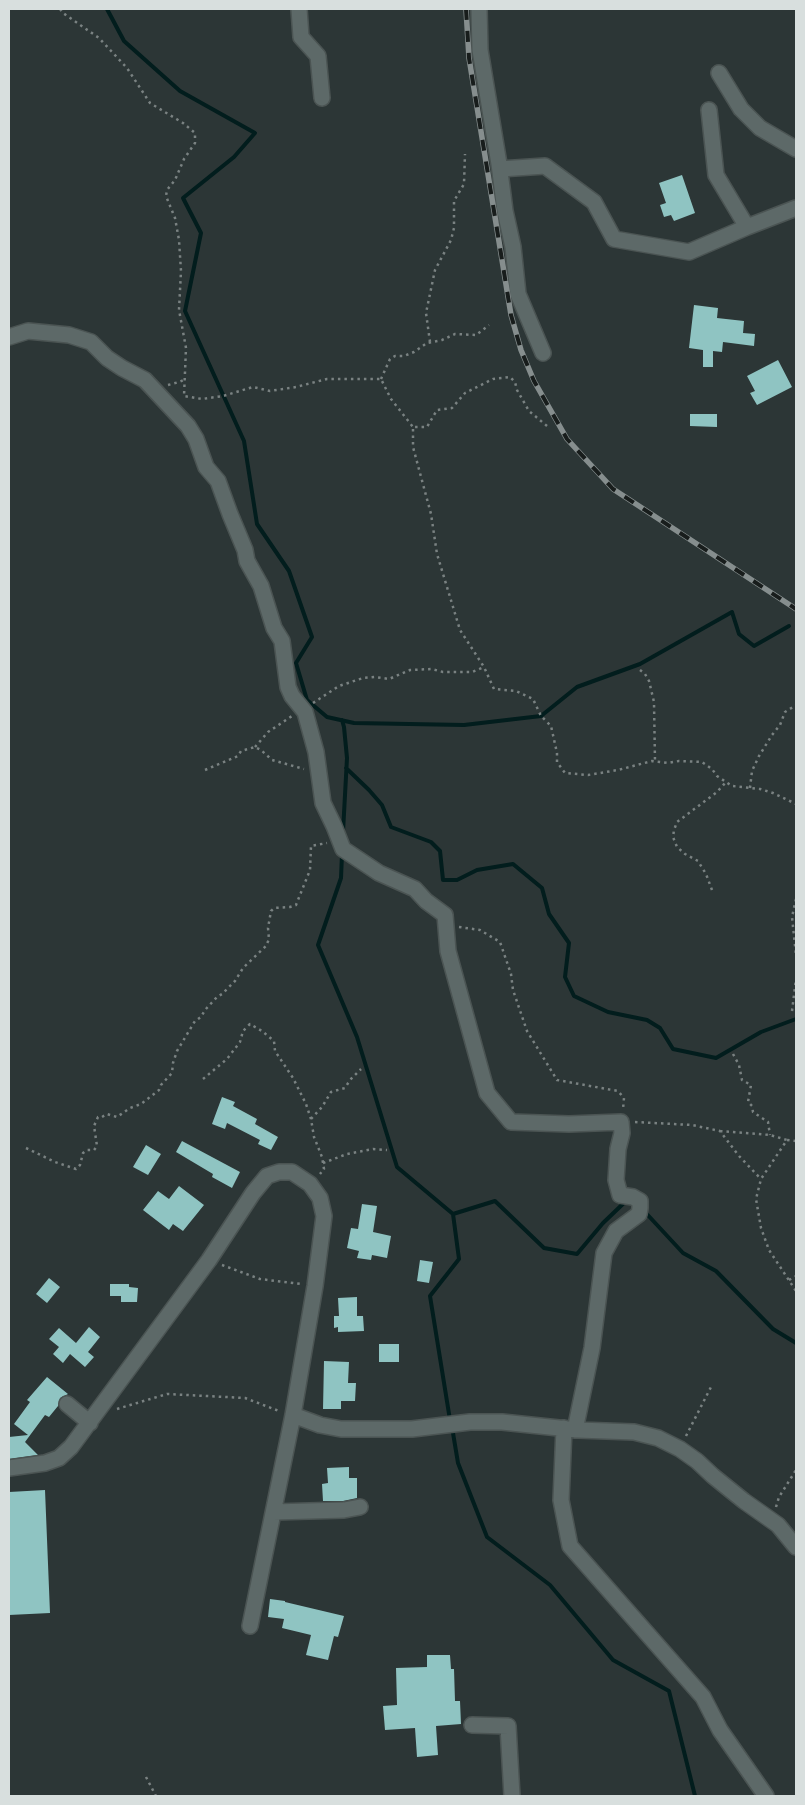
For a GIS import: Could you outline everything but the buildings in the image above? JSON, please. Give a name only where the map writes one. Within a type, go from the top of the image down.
[{"type":"street","points":[[299,9],[302,37],[318,56],[322,98]]},
{"type":"street","points":[[479,9],[480,50],[500,169],[505,211],[513,247],[518,294],[543,353]]},
{"type":"street","points":[[719,73],[741,109],[760,128],[796,149]]},
{"type":"street","points":[[709,110],[716,175],[747,227]]},
{"type":"street","points":[[500,169],[545,166],[594,202],[614,239],[689,252],[796,208]]},
{"type":"street","points":[[9,336],[28,331],[69,335],[91,342],[114,363],[145,380],[188,426],[196,439],[206,467],[218,481],[246,550],[246,561],[261,586],[274,628],[282,641],[286,676],[292,696],[305,712],[313,738],[320,773],[323,803],[338,834],[342,849],[379,873],[415,889],[426,901],[445,916],[448,951],[487,1093],[511,1122],[569,1124],[621,1122],[622,1133],[618,1149],[616,1180],[620,1195],[633,1197],[640,1201],[640,1208],[638,1214],[616,1231],[604,1253],[592,1348],[569,1429],[561,1500],[570,1546],[703,1696],[720,1730],[766,1796]]},
{"type":"street","points":[[9,1468],[45,1463],[59,1458],[71,1447],[209,1260],[267,1176],[278,1172],[292,1172],[310,1184],[320,1198],[324,1216],[316,1286],[293,1415],[250,1626]]},
{"type":"street","points":[[67,1404],[91,1421]]},
{"type":"street","points":[[293,1415],[320,1425],[341,1429],[412,1429],[470,1422],[502,1422],[569,1429],[634,1432],[658,1438],[680,1449],[697,1461],[744,1501],[778,1525],[796,1547]]},
{"type":"street","points":[[274,1512],[344,1510],[360,1507]]},
{"type":"street","points":[[472,1725],[508,1726],[512,1796]]},
{"type":"path","points":[[60,9],[99,38],[127,68],[150,103],[184,123],[195,133],[195,143],[184,158],[175,180],[167,190],[166,196],[175,218],[179,240],[181,270],[179,310],[186,348],[184,396],[202,399],[223,396],[253,387],[270,391],[327,379],[381,379]]},
{"type":"path","points":[[430,342],[426,312],[435,270],[451,240],[454,228],[454,201],[464,184],[465,154]]},
{"type":"path","points":[[381,379],[390,359],[395,356],[404,356],[430,342],[442,340],[455,334],[476,336],[489,324]]},
{"type":"path","points":[[413,426],[427,426],[437,410],[452,408],[465,393],[493,379],[510,377],[515,382],[517,390],[529,411],[547,426]]},
{"type":"path","points":[[167,385],[186,379]]},
{"type":"path","points":[[381,379],[391,399],[413,426],[413,447],[431,514],[437,554],[460,630],[484,667],[494,689],[516,691],[533,700],[541,716],[552,726],[557,762],[565,773],[588,775],[655,761],[668,763],[679,761],[702,762],[732,786],[760,789],[796,804]]},
{"type":"path","points":[[205,770],[238,756],[241,751],[255,747],[268,732],[340,686],[364,678],[388,679],[410,670],[432,669],[443,672],[472,672],[484,667]]},
{"type":"path","points":[[640,670],[649,681],[654,702],[655,761]]},
{"type":"path","points":[[750,789],[752,771],[759,756],[772,734],[780,725],[786,712],[796,705]]},
{"type":"path","points":[[255,747],[272,760],[320,773]]},
{"type":"path","points":[[712,890],[706,874],[698,862],[685,854],[673,837],[677,822],[717,792],[726,782]]},
{"type":"path","points":[[26,1148],[55,1162],[76,1169],[80,1164],[82,1153],[87,1150],[94,1150],[97,1146],[94,1126],[98,1117],[107,1114],[117,1118],[130,1108],[141,1104],[159,1090],[172,1073],[177,1051],[195,1022],[201,1018],[205,1010],[217,997],[235,981],[243,968],[266,946],[269,939],[268,928],[271,911],[274,908],[293,907],[298,902],[310,870],[311,846],[326,843],[338,834]]},
{"type":"path","points":[[796,899],[792,918],[796,955]]},
{"type":"path","points":[[445,916],[460,928],[480,930],[500,942],[512,974],[513,990],[527,1031],[557,1080],[618,1091],[624,1098],[621,1122],[692,1125],[720,1131],[770,1135],[796,1141]]},
{"type":"path","points":[[792,1012],[796,979]]},
{"type":"path","points":[[203,1079],[227,1059],[240,1042],[243,1031],[250,1024],[274,1041],[275,1051],[298,1086],[311,1119],[314,1137],[323,1162],[324,1170],[310,1184]]},
{"type":"path","points":[[733,1054],[739,1065],[742,1080],[751,1085],[748,1102],[752,1106],[753,1112],[768,1122],[770,1135]]},
{"type":"path","points":[[311,1119],[322,1107],[331,1092],[345,1088],[350,1080],[361,1070]]},
{"type":"path","points":[[720,1131],[761,1179]]},
{"type":"path","points":[[787,1140],[761,1179],[756,1199],[761,1228],[769,1250],[796,1291]]},
{"type":"path","points":[[323,1162],[347,1154],[373,1149],[387,1150]]},
{"type":"path","points":[[209,1260],[260,1280],[316,1286]]},
{"type":"path","points":[[789,1280],[796,1276]]},
{"type":"path","points":[[680,1449],[712,1385]]},
{"type":"path","points":[[91,1421],[141,1400],[167,1394],[246,1398],[293,1415]]},
{"type":"path","points":[[778,1525],[775,1512],[779,1497],[796,1470]]},
{"type":"path","points":[[146,1777],[156,1796]]},
{"type":"waterway","points":[[107,9],[124,41],[180,91],[255,133],[234,157],[183,198],[201,233],[185,311],[244,441],[257,524],[289,571],[312,637],[296,663],[307,700],[327,717],[354,723],[464,725],[541,716],[577,687],[640,664],[732,612],[739,634],[754,646],[789,626]]},
{"type":"waterway","points":[[342,720],[347,758],[343,832]]},
{"type":"waterway","points":[[346,768],[382,805],[391,827],[431,842],[440,851],[443,880],[457,880],[477,870],[513,864],[542,888],[549,914],[569,943],[565,977],[574,996],[608,1012],[647,1020],[660,1028],[673,1049],[716,1058],[761,1032],[796,1019]]},
{"type":"waterway","points":[[342,854],[341,878],[318,945],[357,1037],[397,1167],[453,1214],[459,1259],[430,1296],[450,1420]]},
{"type":"waterway","points":[[453,1214],[495,1201],[544,1248],[577,1254],[603,1223],[626,1201]]},
{"type":"waterway","points":[[645,1212],[683,1253],[716,1271],[773,1329],[796,1343]]},
{"type":"waterway","points":[[452,1427],[458,1463],[487,1537],[550,1585],[613,1660],[669,1691],[695,1796]]},
{"type":"railway","points":[[466,9],[469,58],[511,315],[521,350],[534,381],[567,439],[613,489],[796,609]]}]
